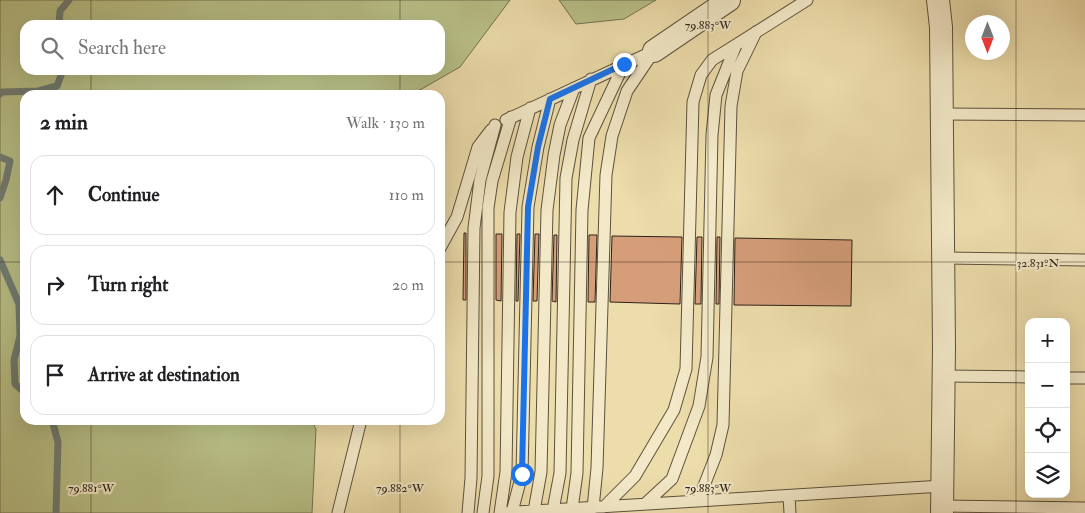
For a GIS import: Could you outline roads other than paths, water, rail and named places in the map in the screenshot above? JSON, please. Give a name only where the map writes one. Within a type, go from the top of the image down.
[{"type":"street","points":[[654,51],[729,0]]},
{"type":"street","points":[[938,0],[941,27],[944,258],[942,502]]},
{"type":"street","points":[[941,27],[949,0]]},
{"type":"lane","points":[[599,507],[635,476],[674,410],[686,369],[693,102],[700,75],[712,60],[807,0]]},
{"type":"lane","points":[[698,501],[716,455],[723,425],[731,106],[737,71],[756,32]]},
{"type":"lane","points":[[645,504],[672,479],[699,406],[707,357],[712,135],[716,95],[736,45]]},
{"type":"lane","points":[[445,239],[456,218],[478,147],[495,125],[654,51]]},
{"type":"lane","points":[[599,507],[597,468],[606,175],[612,136],[627,91],[654,51]]},
{"type":"lane","points":[[572,509],[577,473],[582,210],[589,138],[624,64]]},
{"type":"lane","points":[[553,510],[560,473],[566,178],[573,140],[591,79]]},
{"type":"lane","points":[[534,511],[541,472],[547,210],[560,125],[574,88]]},
{"type":"lane","points":[[512,512],[522,474],[528,207],[538,147],[550,99]]},
{"type":"lane","points":[[530,108],[517,157],[510,212],[506,472],[500,513],[789,496],[1085,508]]},
{"type":"lane","points":[[942,114],[1085,116]]},
{"type":"lane","points":[[484,513],[488,476],[488,208],[492,181],[511,118]]},
{"type":"lane","points":[[468,513],[471,478],[474,228],[480,180],[495,125]]},
{"type":"lane","points":[[944,258],[1085,260]]},
{"type":"lane","points":[[944,376],[1025,377]]},
{"type":"lane","points":[[1070,378],[1085,378]]},
{"type":"lane","points":[[338,513],[360,425]]},
{"type":"lane","points":[[789,496],[790,513]]},
{"type":"waterway","points":[[59,20],[60,11],[69,0]]},
{"type":"waterway","points":[[42,90],[57,86],[61,75]]},
{"type":"waterway","points":[[0,94],[2,92],[20,92]]},
{"type":"waterway","points":[[0,157],[10,161],[0,198]]},
{"type":"waterway","points":[[0,260],[19,304],[20,336]]},
{"type":"waterway","points":[[20,336],[14,360],[15,384],[20,388]]},
{"type":"waterway","points":[[53,425],[58,442],[56,513]]}]
